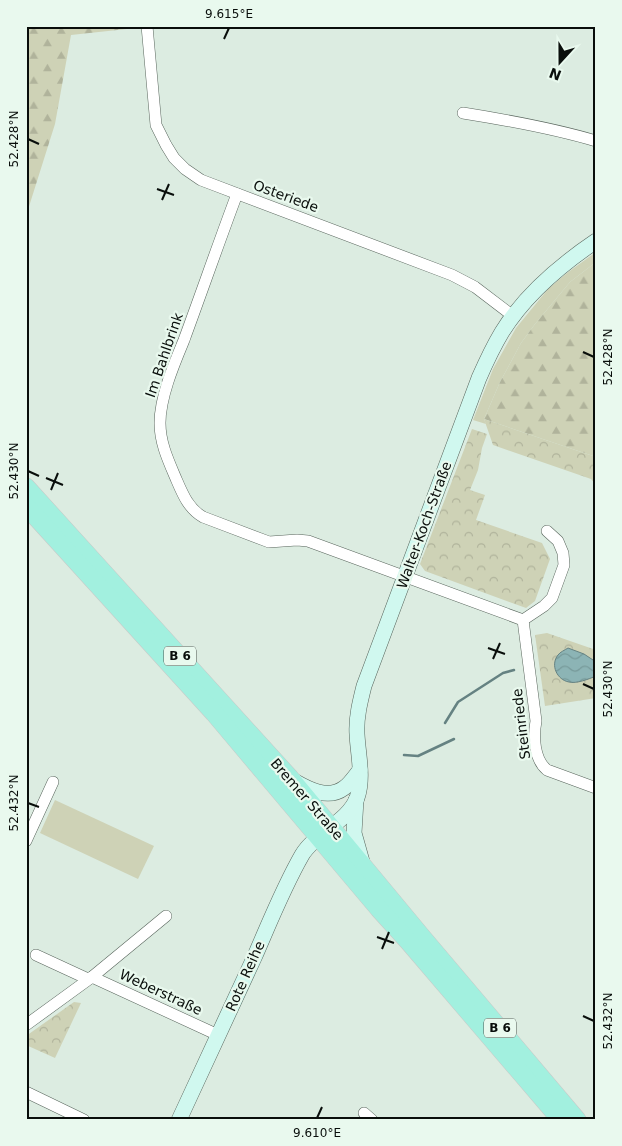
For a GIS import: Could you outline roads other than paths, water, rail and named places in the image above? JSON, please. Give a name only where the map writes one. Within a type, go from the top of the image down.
[{"type":"main road","name":"Bremer Straße","points":[[26,487],[290,778],[325,832],[364,866],[577,1120]]},
{"type":"main road","name":"Bremer Straße","points":[[26,506],[325,832],[561,1120]]},
{"type":"street","name":"Osteriede","points":[[147,26],[156,124],[166,145],[180,164],[193,175],[237,194],[452,275],[475,287],[513,316]]},
{"type":"street","points":[[463,112],[596,141]]},
{"type":"street","name":"Im Bahlbrink","points":[[237,194],[170,375],[163,402],[160,416],[160,431],[163,448],[170,466],[190,507],[199,514],[269,542],[308,541],[405,577]]},
{"type":"street","name":"Walter-Koch-Straße","points":[[364,866],[354,833],[360,770],[356,724],[361,698],[376,653],[490,353],[513,316],[535,290],[555,271],[596,241]]},
{"type":"street","points":[[405,577],[523,620],[544,606],[552,598],[564,565],[558,541],[547,531]]},
{"type":"street","name":"Steinriede","points":[[523,620],[536,722],[534,730],[538,759],[546,770],[596,788]]},
{"type":"street","points":[[290,778],[308,789],[331,794],[344,788],[360,770]]},
{"type":"street","points":[[26,841],[53,782]]},
{"type":"street","points":[[325,832],[348,811],[356,800]]},
{"type":"street","name":"Rote Reihe","points":[[179,1120],[294,870],[303,853],[325,832]]},
{"type":"street","points":[[26,1025],[90,978],[166,916]]},
{"type":"street","name":"Weberstraße","points":[[36,955],[218,1035]]},
{"type":"street","points":[[26,1092],[84,1120]]},
{"type":"water","points":[[568,648],[584,654],[596,662],[596,676],[586,680],[569,682],[558,675],[555,667],[556,659],[559,654]]},
{"type":"waterway","points":[[445,723],[458,702],[503,673],[514,670]]},
{"type":"waterway","points":[[404,755],[418,756],[454,739]]}]
